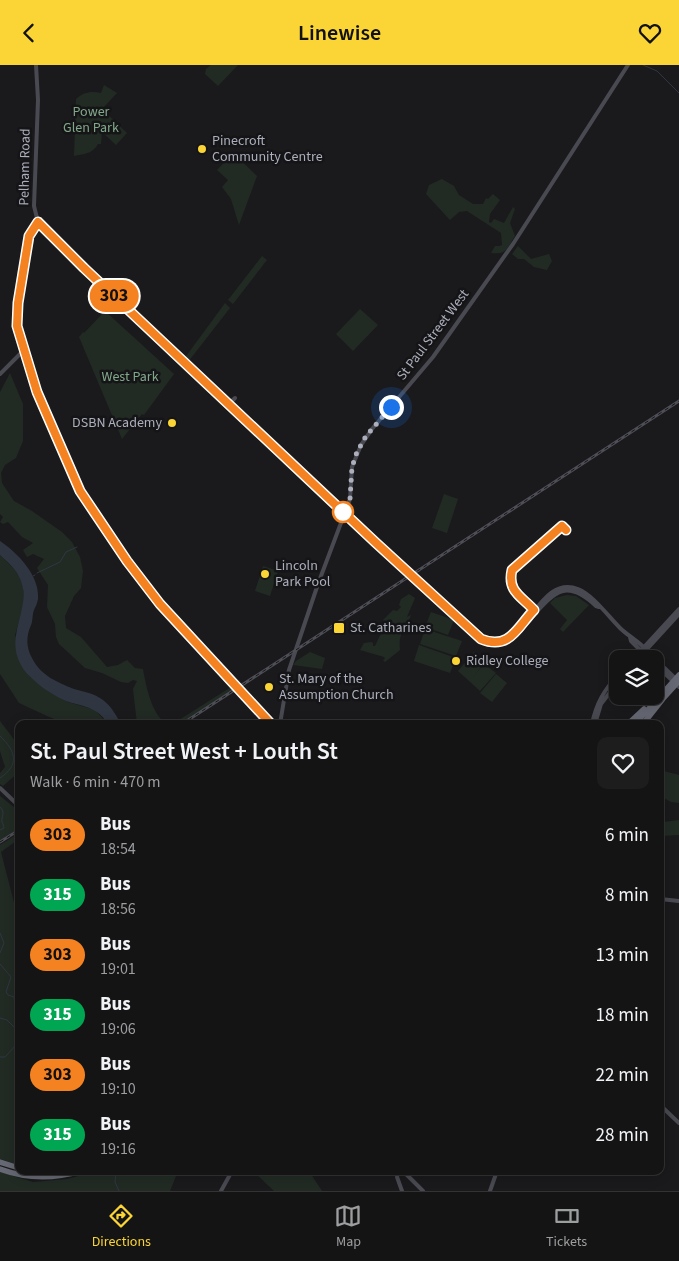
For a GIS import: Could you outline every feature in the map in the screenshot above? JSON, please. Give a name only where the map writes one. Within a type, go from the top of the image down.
[{"type":"highway","points":[[632,720],[679,675]]},
{"type":"highway","points":[[644,720],[679,681]]},
{"type":"highway","points":[[639,720],[671,683]]},
{"type":"highway","points":[[0,1162],[15,1167]]},
{"type":"highway","points":[[0,1169],[15,1174]]},
{"type":"highway","points":[[20,1175],[35,1177],[66,1175]]},
{"type":"main road","name":"Pelham Road","points":[[36,65],[38,100],[34,206],[38,222],[29,236],[16,315],[24,350],[45,412],[83,497],[125,558],[160,604],[267,720]]},
{"type":"main road","name":"St Paul Street West","points":[[281,720],[293,659],[351,493],[352,467],[357,452],[366,436],[433,357],[517,238],[628,65]]},
{"type":"main road","points":[[38,222],[45,231],[223,399],[481,639],[495,643],[506,640],[515,634],[531,613],[549,595],[565,588],[578,589],[586,593],[643,650]]},
{"type":"main road","points":[[29,236],[36,229],[45,231]]},
{"type":"main road","points":[[0,374],[24,350]]},
{"type":"main road","points":[[12,361],[21,355],[29,363]]},
{"type":"main road","points":[[223,399],[230,403],[235,399]]},
{"type":"main road","points":[[338,507],[347,506]]},
{"type":"main road","points":[[340,523],[347,519],[355,523]]},
{"type":"main road","points":[[643,650],[679,609]]},
{"type":"main road","points":[[643,650],[679,614]]},
{"type":"main road","points":[[664,669],[679,687]]},
{"type":"main road","points":[[664,671],[679,681]]},
{"type":"main road","points":[[593,720],[594,713],[604,690],[609,685]]},
{"type":"main road","points":[[595,720],[601,704],[609,692]]},
{"type":"main road","points":[[0,789],[15,802]]},
{"type":"main road","points":[[664,899],[679,901]]},
{"type":"main road","points":[[664,1109],[679,1123]]},
{"type":"main road","points":[[221,1191],[230,1175]]},
{"type":"main road","points":[[397,1175],[402,1191]]},
{"type":"main road","points":[[399,1182],[402,1175]]},
{"type":"main road","points":[[407,1175],[423,1191]]},
{"type":"main road","points":[[490,1191],[496,1175]]},
{"type":"green space","points":[[211,65],[238,65],[218,86],[205,74],[206,69]]},
{"type":"green space","name":"Power Glen Park","points":[[104,85],[117,93],[102,109],[127,133],[116,145],[102,132],[101,144],[98,144],[91,152],[74,156],[76,99],[88,93],[101,93]]},
{"type":"green space","points":[[233,153],[257,176],[239,225],[231,199],[222,187],[228,180],[217,170]]},
{"type":"green space","points":[[442,179],[454,186],[459,195],[473,204],[483,204],[486,198],[488,199],[493,194],[500,200],[490,214],[489,222],[491,223],[494,219],[504,223],[513,207],[515,209],[510,223],[515,236],[504,252],[491,253],[495,246],[502,245],[501,233],[467,211],[459,212],[450,220],[426,194],[429,185]]},
{"type":"green space","points":[[518,246],[531,259],[549,254],[552,261],[547,270],[534,267],[524,259],[518,259],[512,254]]},
{"type":"green space","points":[[262,256],[267,260],[233,304],[228,300]]},
{"type":"green space","points":[[225,303],[230,308],[188,362],[184,359]]},
{"type":"green space","points":[[360,309],[378,325],[353,351],[336,334]]},
{"type":"green space","name":"West Park","points":[[105,311],[174,374],[144,415],[142,414],[122,439],[79,337]]},
{"type":"green space","points":[[10,373],[23,404],[23,441],[16,458],[5,465],[1,473],[2,483],[14,501],[62,532],[72,542],[80,557],[83,571],[81,588],[74,596],[65,616],[66,628],[81,637],[107,667],[118,665],[127,660],[135,668],[143,669],[152,705],[162,720],[137,720],[133,689],[137,681],[121,682],[102,673],[85,668],[59,644],[56,637],[55,624],[47,607],[48,585],[37,568],[44,559],[33,554],[27,557],[23,550],[33,543],[22,537],[8,522],[3,524],[0,522],[3,517],[0,514],[0,392]]},
{"type":"green space","points":[[444,494],[458,499],[447,533],[432,528]]},
{"type":"green space","points":[[0,555],[15,570],[23,584],[24,604],[15,635],[30,677],[50,692],[68,702],[95,710],[104,720],[56,720],[47,716],[19,703],[0,674]]},
{"type":"green space","points":[[263,566],[278,571],[270,596],[255,591]]},
{"type":"green space","points":[[409,594],[415,598],[407,617],[411,615],[401,635],[400,650],[385,662],[383,660],[385,659],[384,657],[360,650],[364,643],[371,642],[375,646],[383,629],[383,620],[393,610],[397,611],[401,607],[399,605],[401,599]]},
{"type":"green space","points":[[567,595],[576,596],[589,605],[563,632],[560,629],[567,620],[550,603],[555,598]]},
{"type":"green space","points":[[431,612],[454,620],[448,635],[425,627]]},
{"type":"green space","points":[[425,629],[462,641],[456,656],[420,644]]},
{"type":"green space","points":[[419,645],[456,658],[450,673],[414,661]]},
{"type":"green space","points":[[310,652],[325,658],[322,669],[293,665],[296,661]]},
{"type":"green space","points":[[474,652],[485,662],[473,677],[484,664],[496,673],[480,691],[458,671]]},
{"type":"green space","points":[[496,674],[507,683],[492,702],[480,693]]},
{"type":"green space","points":[[231,687],[234,689],[186,720],[179,720]]},
{"type":"green space","points":[[0,721],[15,741],[15,776],[3,786],[0,784],[0,773],[5,767],[0,751]]},
{"type":"green space","points":[[664,771],[679,775],[679,803],[664,798]]},
{"type":"green space","points":[[0,796],[15,808],[15,832],[0,841]]},
{"type":"green space","points":[[679,820],[679,835],[664,836],[664,822]]},
{"type":"green space","points":[[15,836],[15,842],[1,852],[15,906],[15,1164],[0,1159],[0,845]]},
{"type":"green space","points":[[0,1172],[33,1182],[67,1179],[82,1175],[176,1175],[170,1191],[0,1191]]},
{"type":"green space","points":[[257,1175],[312,1175],[322,1191],[274,1191]]},
{"type":"shaded area","points":[[0,541],[14,552],[26,566],[32,574],[38,590],[38,599],[33,612],[27,641],[30,654],[36,664],[45,674],[56,681],[74,689],[93,694],[103,700],[119,720],[105,720],[96,711],[56,696],[35,682],[24,670],[16,653],[15,642],[24,597],[23,586],[14,569],[0,555]]},
{"type":"waterway","points":[[643,65],[657,71],[679,93]]},
{"type":"waterway","points":[[37,573],[60,562],[66,552],[77,547]]},
{"type":"waterway","points":[[0,736],[10,747],[14,758],[11,768],[0,778]]},
{"type":"waterway","points":[[0,807],[3,811],[2,822],[4,828],[0,830]]},
{"type":"waterway","points":[[0,933],[4,943],[0,953]]},
{"type":"waterway","points":[[0,964],[11,977],[6,992],[14,997],[15,1006]]},
{"type":"waterway","points":[[0,1018],[7,1020],[15,1028]]},
{"type":"waterway","points":[[0,1057],[5,1057],[15,1046]]},
{"type":"waterway","points":[[116,1175],[115,1182],[119,1191]]},
{"type":"railway","points":[[188,720],[679,401]]},
{"type":"railway","points":[[0,842],[15,833]]},
{"type":"bus line","name":"303","points":[[267,720],[146,587],[96,517],[80,491],[62,452],[37,392],[17,326],[16,315],[29,236],[38,222],[45,231],[232,408],[481,639],[495,643],[506,640],[515,634],[527,620],[534,610],[512,587],[510,578],[512,570],[562,526],[566,530]]},
{"type":"place","name":"Pinecroft Community Centre","points":[[202,149]]},
{"type":"place","name":"DSBN Academy","points":[[172,423]]},
{"type":"place","name":"Lincoln Park Pool","points":[[265,574]]},
{"type":"place","name":"St. Catharines","points":[[339,628]]},
{"type":"place","name":"Ridley College","points":[[456,661]]},
{"type":"place","name":"St. Mary of the Assumption Church","points":[[269,687]]},
{"type":"route","points":[[343,512],[345,513],[350,499],[352,467],[357,452],[366,436],[391,407]]}]
